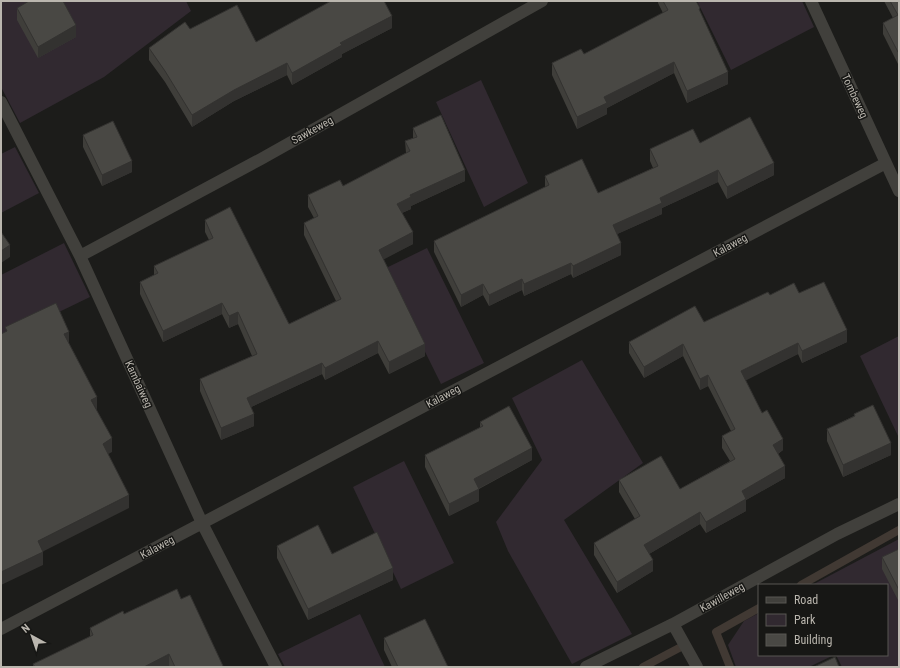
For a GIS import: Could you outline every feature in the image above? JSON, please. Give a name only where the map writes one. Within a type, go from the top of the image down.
[{"type":"street","name":"Sawkeweg","points":[[80,256],[261,159],[542,1]]},
{"type":"street","name":"Tombeweg","points":[[811,1],[899,191]]},
{"type":"street","name":"Kambaiweg","points":[[1,102],[80,256],[202,523],[276,667]]},
{"type":"street","name":"Kalaweg","points":[[1,629],[886,163]]},
{"type":"street","name":"Kawilleweg","points":[[586,667],[673,624],[837,534],[899,504]]},
{"type":"street","points":[[673,624],[697,667]]},
{"type":"green space","points":[[1,1],[186,1],[191,11],[104,77],[20,123],[1,87]]},
{"type":"green space","points":[[697,1],[802,1],[814,27],[731,70]]},
{"type":"green space","points":[[481,80],[528,183],[484,207],[436,102]]},
{"type":"green space","points":[[15,147],[39,193],[1,213],[1,154]]},
{"type":"green space","points":[[64,243],[90,297],[1,340],[1,275]]},
{"type":"green space","points":[[427,248],[484,363],[441,384],[384,269]]},
{"type":"green space","points":[[899,336],[899,438],[860,356]]},
{"type":"green space","points":[[582,360],[643,463],[564,520],[632,634],[572,664],[508,551],[496,522],[542,460],[512,398]]},
{"type":"green space","points":[[404,461],[454,563],[401,589],[353,487]]},
{"type":"green space","points":[[899,539],[899,667],[842,667],[836,656],[888,656],[888,584],[814,584]]},
{"type":"green space","points":[[360,614],[385,667],[285,667],[278,654]]},
{"type":"green space","points":[[758,614],[758,656],[832,656],[809,667],[736,667],[728,645],[744,621]]},
{"type":"building","points":[[29,1],[63,1],[76,25],[38,47],[17,8]]},
{"type":"building","points":[[331,1],[384,1],[392,16],[340,43],[342,45],[292,73],[287,63],[234,90],[192,115],[149,48],[185,22],[190,29],[237,5],[256,42]]},
{"type":"building","points":[[663,1],[696,1],[728,72],[687,91],[674,62],[604,97],[607,103],[577,117],[552,63],[581,49],[584,54],[668,10]]},
{"type":"building","points":[[890,1],[899,1],[899,52],[883,23],[898,15]]},
{"type":"building","points":[[441,115],[465,170],[410,195],[411,197],[397,204],[413,232],[379,250],[425,344],[389,362],[378,341],[325,368],[322,363],[247,398],[254,414],[221,428],[200,379],[257,354],[238,312],[229,316],[222,303],[163,331],[140,282],[158,273],[154,266],[213,238],[205,220],[230,207],[289,324],[341,299],[304,223],[318,216],[308,195],[340,180],[343,186],[410,151],[405,141],[417,137],[413,128]]},
{"type":"building","points":[[750,117],[774,163],[727,187],[718,170],[660,198],[662,203],[613,225],[621,243],[573,266],[571,263],[524,284],[522,279],[489,295],[483,284],[461,295],[434,241],[549,185],[545,176],[582,159],[598,193],[658,166],[650,149],[693,129],[700,143]]},
{"type":"building","points":[[113,121],[132,161],[102,175],[83,135]]},
{"type":"building","points":[[1,232],[10,245],[1,251]]},
{"type":"building","points":[[824,282],[847,330],[802,351],[798,343],[741,371],[762,413],[767,410],[783,439],[773,445],[785,466],[742,491],[746,499],[706,522],[700,512],[644,545],[653,560],[617,582],[594,543],[640,516],[619,480],[661,456],[680,489],[735,459],[722,436],[735,429],[708,375],[700,379],[683,344],[644,367],[629,342],[695,306],[704,322],[768,292],[770,295],[794,283],[799,293]]},
{"type":"building","points":[[56,303],[69,332],[64,334],[97,397],[91,400],[112,438],[103,444],[129,495],[38,541],[43,552],[1,572],[1,334],[7,331],[5,327]]},
{"type":"building","points":[[873,405],[891,443],[843,465],[827,429],[855,416],[854,414]]},
{"type":"building","points":[[509,406],[532,448],[474,479],[479,489],[449,504],[425,455],[483,426],[480,422]]},
{"type":"building","points":[[318,525],[332,554],[377,532],[393,568],[308,609],[277,546]]},
{"type":"building","points":[[899,549],[899,590],[882,557]]},
{"type":"building","points":[[177,589],[181,599],[190,595],[223,666],[175,667],[169,654],[144,667],[35,667],[33,664],[93,635],[90,628],[123,611],[124,614]]},
{"type":"building","points":[[425,619],[448,667],[398,667],[384,638]]},
{"type":"building","points":[[835,657],[839,667],[814,667]]},
{"type":"waterway","points":[[803,584],[899,530]]},
{"type":"waterway","points":[[730,667],[716,632],[758,609]]},
{"type":"waterway","points":[[643,667],[681,647]]}]
